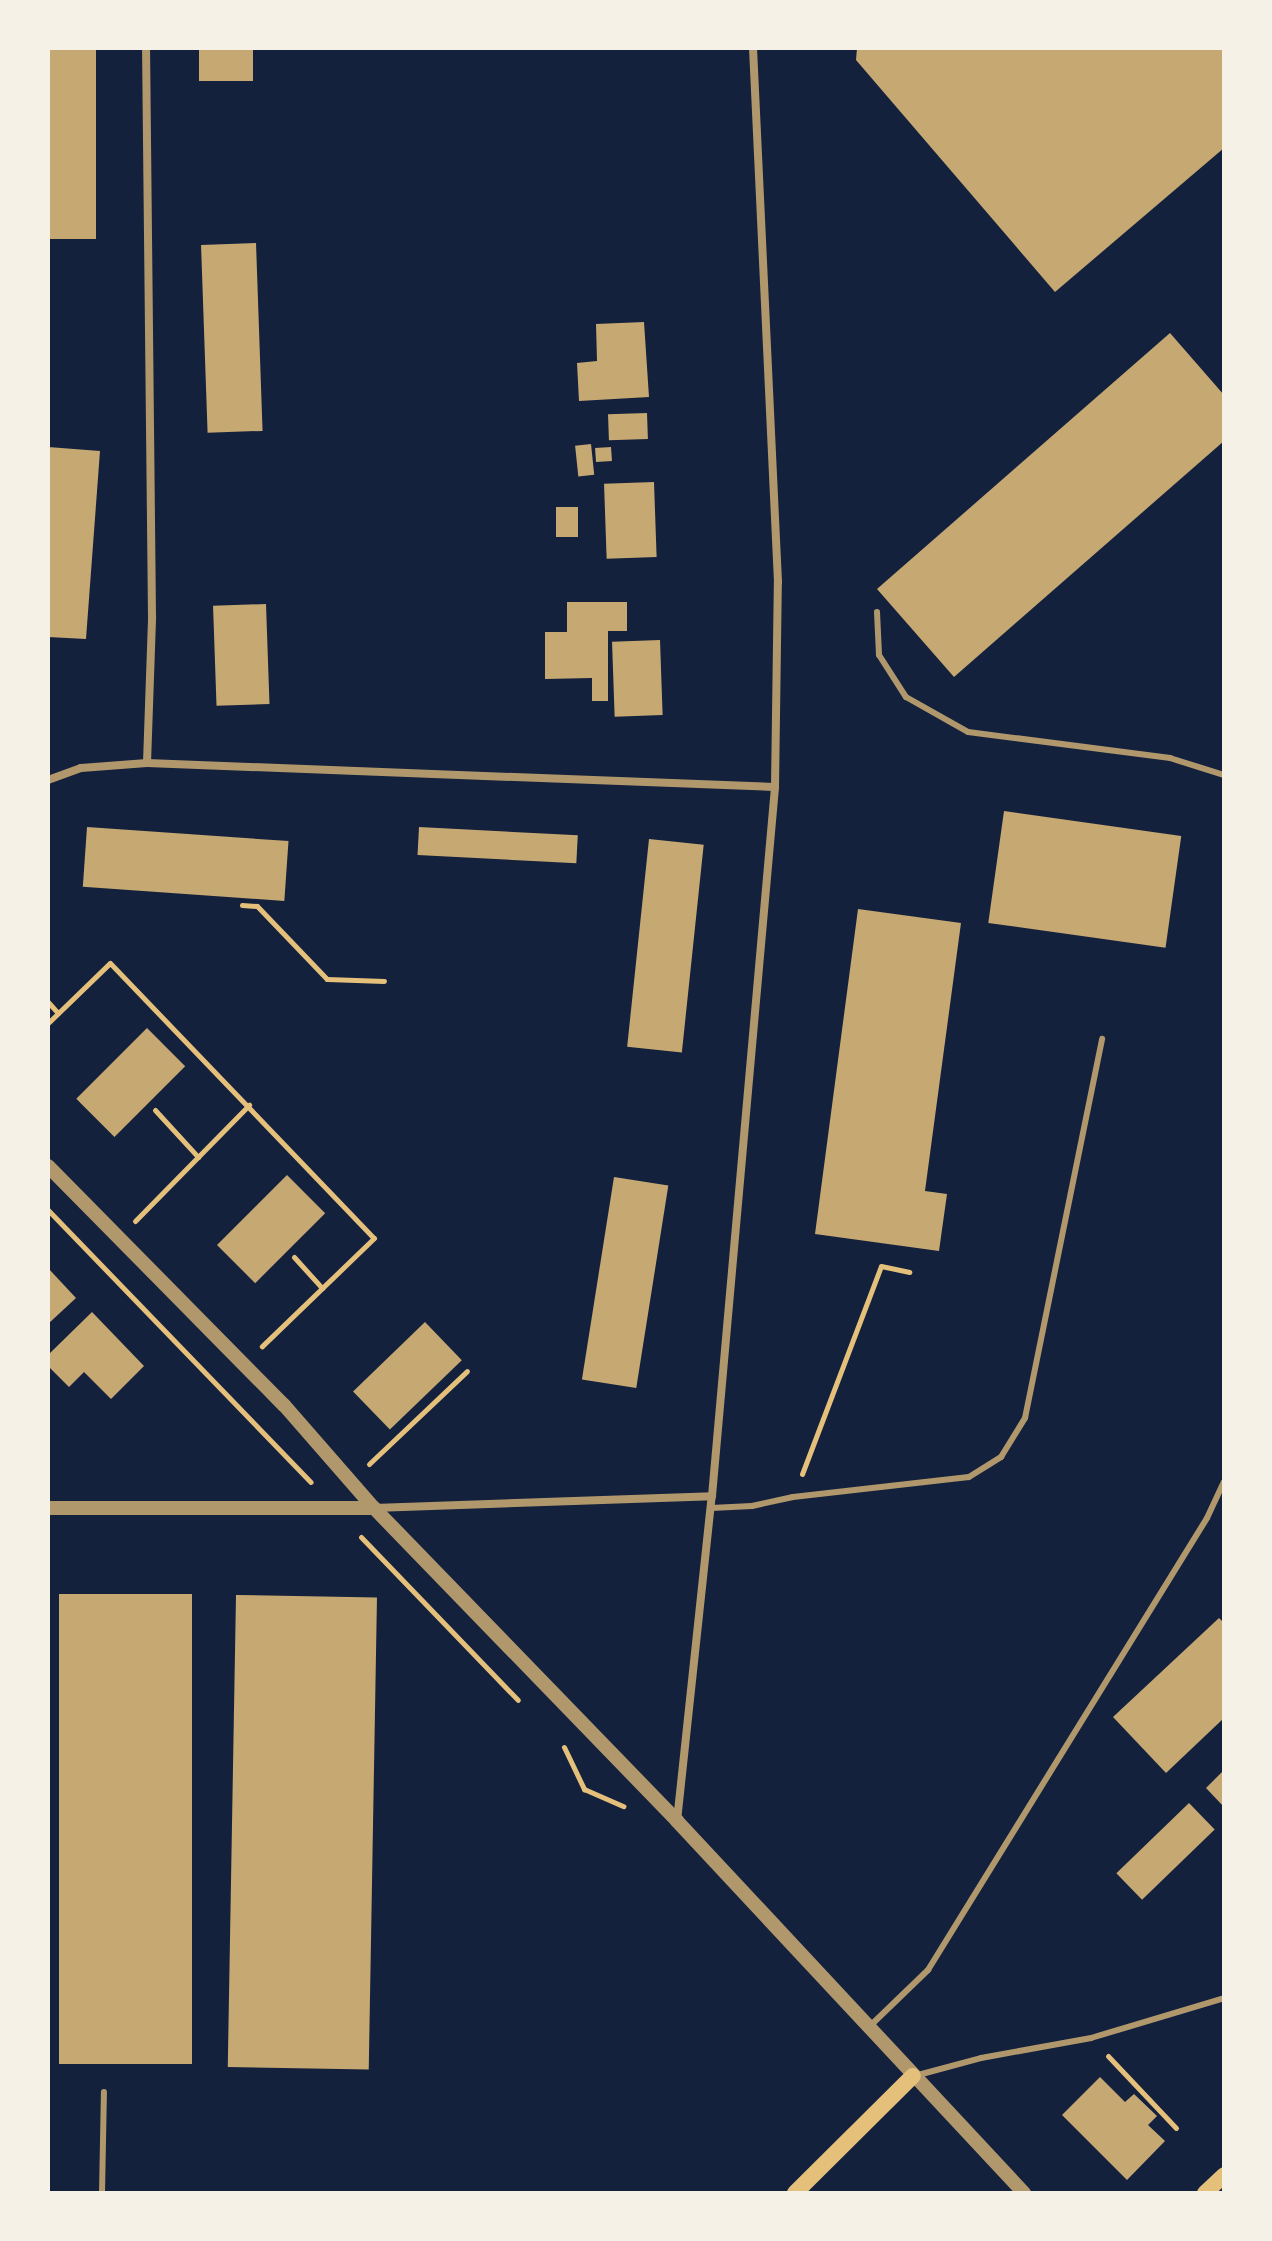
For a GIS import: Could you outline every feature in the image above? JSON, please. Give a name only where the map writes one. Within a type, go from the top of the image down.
[{"type":"main road","points":[[795,2193],[913,2076]]},
{"type":"main road","points":[[1205,2193],[1224,2175]]},
{"type":"street","points":[[146,48],[152,602],[147,763]]},
{"type":"street","points":[[677,1821],[711,1508],[775,787],[778,582],[753,48]]},
{"type":"street","points":[[48,780],[81,768],[147,763],[775,787]]},
{"type":"street","points":[[48,1166],[244,1364],[374,1508],[677,1821],[1024,2193]]},
{"type":"street","points":[[48,1508],[374,1508],[712,1496]]},
{"type":"lane","points":[[877,612],[879,655],[906,697],[968,732],[1170,758],[1224,775]]},
{"type":"lane","points":[[711,1508],[752,1506],[793,1497],[969,1477],[1001,1457],[1025,1418],[1102,1039]]},
{"type":"lane","points":[[868,2028],[928,1970],[1207,1518],[1224,1482]]},
{"type":"lane","points":[[913,2076],[981,2058],[1091,2038],[1224,1998]]},
{"type":"lane","points":[[102,2193],[104,2092]]},
{"type":"path","points":[[242,905],[257,906],[327,979],[384,981]]},
{"type":"path","points":[[48,1023],[110,963],[374,1238],[244,1364]]},
{"type":"path","points":[[48,1002],[58,1013]]},
{"type":"path","points":[[118,1237],[249,1105]]},
{"type":"path","points":[[155,1110],[198,1157]]},
{"type":"path","points":[[48,1210],[334,1507]]},
{"type":"path","points":[[294,1257],[322,1288]]},
{"type":"path","points":[[793,1497],[881,1266],[909,1272]]},
{"type":"path","points":[[351,1482],[467,1371]]},
{"type":"path","points":[[1091,2038],[1176,2128]]},
{"type":"building","points":[[48,48],[96,48],[96,239],[48,239]]},
{"type":"building","points":[[199,48],[253,48],[253,81],[199,81]]},
{"type":"building","points":[[857,48],[1224,48],[1224,148],[1055,292],[856,60]]},
{"type":"building","points":[[256,243],[263,431],[208,433],[201,245]]},
{"type":"building","points":[[644,322],[649,397],[579,401],[577,363],[597,361],[596,324]]},
{"type":"building","points":[[1170,333],[1224,395],[1224,441],[954,677],[877,589]]},
{"type":"building","points":[[647,413],[648,439],[609,440],[608,414]]},
{"type":"building","points":[[591,444],[594,475],[578,477],[575,446]]},
{"type":"building","points":[[48,447],[100,451],[86,639],[48,637]]},
{"type":"building","points":[[611,447],[612,461],[596,462],[595,448]]},
{"type":"building","points":[[654,482],[657,557],[607,559],[604,484]]},
{"type":"building","points":[[556,507],[578,507],[578,537],[556,537]]},
{"type":"building","points":[[567,602],[627,602],[627,631],[608,631],[608,701],[592,701],[592,678],[545,679],[545,632],[567,632]]},
{"type":"building","points":[[266,604],[269,704],[217,706],[213,606]]},
{"type":"building","points":[[660,640],[663,715],[615,717],[612,642]]},
{"type":"building","points":[[1004,811],[1181,836],[1166,948],[988,923]]},
{"type":"building","points":[[87,827],[289,841],[284,901],[83,887]]},
{"type":"building","points":[[419,827],[578,835],[576,863],[418,855]]},
{"type":"building","points":[[649,839],[704,845],[682,1053],[627,1047]]},
{"type":"building","points":[[858,909],[961,923],[925,1191],[947,1194],[939,1251],[815,1234]]},
{"type":"building","points":[[147,1028],[185,1066],[114,1137],[76,1099]]},
{"type":"building","points":[[287,1175],[325,1213],[255,1283],[217,1245]]},
{"type":"building","points":[[614,1177],[668,1186],[636,1388],[582,1379]]},
{"type":"building","points":[[48,1268],[76,1298],[48,1324]]},
{"type":"building","points":[[92,1312],[144,1366],[111,1399],[84,1372],[69,1387],[48,1366],[48,1355]]},
{"type":"building","points":[[425,1322],[462,1360],[390,1430],[353,1391]]},
{"type":"building","points":[[59,1594],[192,1594],[192,2064],[59,2064]]},
{"type":"building","points":[[236,1595],[377,1597],[369,2069],[228,2067]]},
{"type":"building","points":[[1219,1618],[1224,1623],[1224,1718],[1166,1773],[1113,1717]]},
{"type":"building","points":[[1224,1770],[1224,1807],[1206,1788]]},
{"type":"building","points":[[1189,1803],[1215,1830],[1142,1900],[1116,1873]]},
{"type":"building","points":[[1100,2077],[1125,2102],[1134,2094],[1157,2116],[1148,2125],[1165,2141],[1127,2180],[1062,2115]]}]
